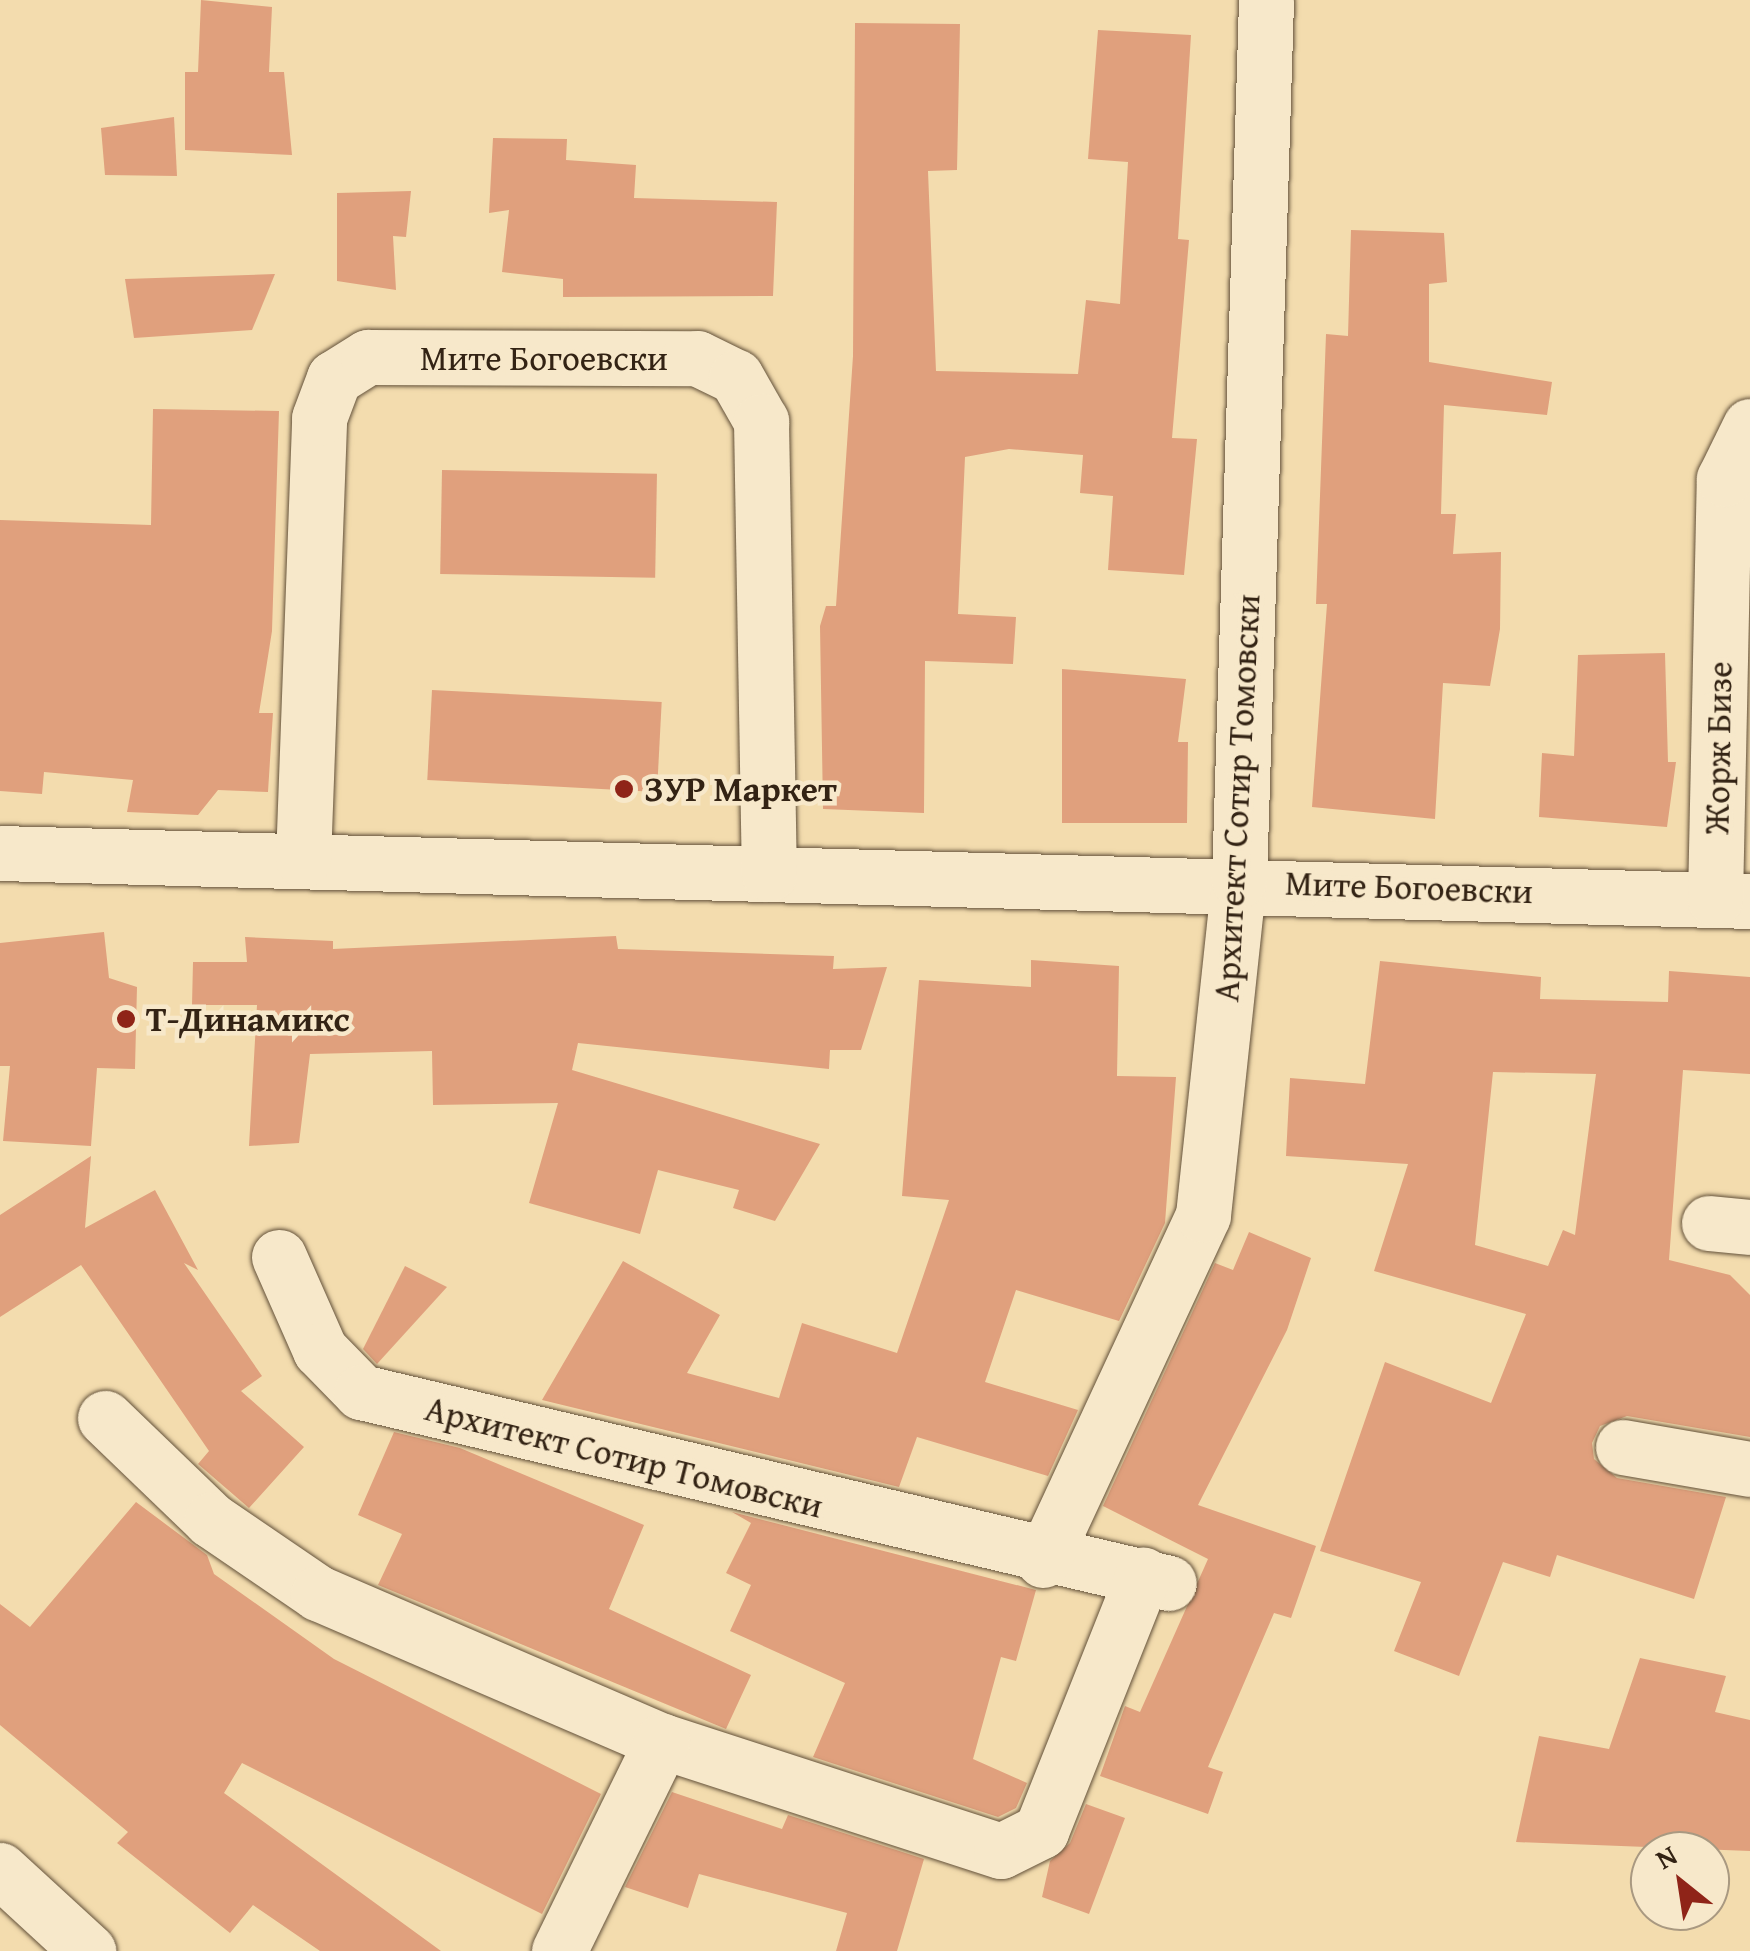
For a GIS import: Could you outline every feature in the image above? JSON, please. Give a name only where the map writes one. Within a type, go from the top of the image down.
[{"type":"street","name":"Архитект Сотир Томовски","points":[[1043,1560],[1203,1215],[1240,880],[1266,0]]},
{"type":"street","name":"Мите Богоевски","points":[[303,860],[319,418],[334,378],[368,358],[697,358],[736,377],[761,421],[768,874]]},
{"type":"street","name":"Жорж Бизе","points":[[1732,900],[1724,479],[1750,426]]},
{"type":"street","name":"Мите Богоевски","points":[[0,853],[768,874],[1240,880],[1732,900]]},
{"type":"street","name":"Архитект Сотир Томовски","points":[[105,1418],[211,1520],[318,1592],[662,1741],[1001,1851],[1041,1831],[1156,1579],[1043,1560],[361,1392],[320,1350],[279,1257]]},
{"type":"street","points":[[1623,1447],[1750,1469]]},
{"type":"street","points":[[559,1951],[662,1741]]},
{"type":"street","points":[[0,1870],[88,1951]]},
{"type":"building","points":[[201,0],[272,7],[269,72],[284,72],[292,155],[185,150],[185,72],[198,72]]},
{"type":"building","points":[[855,23],[960,24],[957,170],[928,171],[936,371],[1078,374],[1086,300],[1120,304],[1128,162],[1088,159],[1098,30],[1191,35],[1178,239],[1189,240],[1172,438],[1197,439],[1184,575],[1108,570],[1113,496],[1080,493],[1083,455],[1009,449],[965,457],[958,614],[1016,617],[1013,664],[925,661],[924,813],[823,809],[820,626],[826,606],[836,606],[853,356]]},
{"type":"building","points":[[174,117],[177,176],[105,175],[101,128]]},
{"type":"building","points":[[493,138],[567,139],[566,160],[636,165],[634,198],[777,202],[773,296],[563,297],[563,279],[502,272],[509,210],[489,213]]},
{"type":"building","points":[[411,191],[406,237],[393,236],[396,290],[337,281],[337,193]]},
{"type":"building","points":[[1351,230],[1444,233],[1447,282],[1429,284],[1429,362],[1552,382],[1547,415],[1444,405],[1441,514],[1456,514],[1453,554],[1501,552],[1500,629],[1490,686],[1443,683],[1435,819],[1312,807],[1327,604],[1316,604],[1326,334],[1348,336]]},
{"type":"building","points":[[275,274],[252,330],[134,338],[125,279]]},
{"type":"building","points":[[153,409],[279,411],[272,631],[259,713],[273,713],[268,792],[218,790],[198,815],[127,812],[133,780],[44,772],[42,794],[0,791],[0,520],[151,525]]},
{"type":"building","points":[[442,470],[657,474],[655,578],[440,574]]},
{"type":"building","points":[[1665,653],[1668,762],[1676,762],[1667,827],[1539,817],[1542,753],[1574,756],[1578,655]]},
{"type":"building","points":[[1062,669],[1186,679],[1178,742],[1188,742],[1187,823],[1062,823]]},
{"type":"building","points":[[432,690],[662,702],[657,792],[427,780]]},
{"type":"building","points":[[104,932],[109,978],[137,987],[135,1069],[97,1068],[91,1146],[3,1141],[10,1066],[0,1066],[0,943]]},
{"type":"building","points":[[616,936],[618,949],[834,956],[833,969],[887,967],[861,1050],[830,1050],[829,1069],[578,1043],[572,1070],[820,1144],[775,1221],[733,1208],[739,1190],[658,1170],[640,1234],[529,1203],[558,1103],[433,1105],[432,1051],[310,1054],[299,1143],[249,1146],[257,1005],[192,1005],[193,962],[247,962],[245,937],[333,941],[333,949]]},
{"type":"building","points":[[1031,960],[1119,966],[1117,1076],[1176,1077],[1165,1223],[1119,1321],[1016,1290],[985,1382],[1078,1410],[1048,1476],[917,1437],[899,1487],[542,1400],[623,1261],[720,1315],[687,1373],[779,1398],[802,1323],[897,1353],[949,1200],[902,1196],[919,980],[1031,987]]},
{"type":"building","points":[[1380,961],[1541,977],[1540,999],[1668,1002],[1669,971],[1750,977],[1750,1074],[1683,1070],[1669,1260],[1730,1275],[1750,1295],[1750,1437],[1627,1416],[1600,1426],[1592,1443],[1594,1459],[1617,1478],[1726,1497],[1694,1599],[1557,1555],[1550,1577],[1503,1562],[1459,1676],[1394,1651],[1421,1582],[1320,1551],[1385,1362],[1491,1403],[1526,1314],[1374,1271],[1408,1164],[1286,1156],[1290,1078],[1365,1084]],"holes":[[[1493,1072],[1596,1074],[1575,1235],[1563,1230],[1548,1266],[1475,1245]]]},
{"type":"building","points":[[91,1156],[85,1228],[155,1190],[198,1270],[184,1263],[262,1376],[241,1391],[304,1447],[249,1508],[198,1464],[209,1451],[81,1265],[0,1317],[0,1215]]},
{"type":"building","points":[[1249,1232],[1311,1258],[1287,1330],[1198,1505],[1316,1546],[1291,1618],[1274,1613],[1208,1767],[1223,1772],[1208,1814],[1100,1776],[1125,1706],[1140,1712],[1208,1559],[1103,1506],[1215,1263],[1233,1270]]},
{"type":"building","points":[[405,1266],[447,1287],[377,1364],[363,1349]]},
{"type":"building","points":[[394,1432],[460,1448],[644,1525],[609,1609],[751,1675],[726,1729],[378,1585],[402,1534],[358,1515]]},
{"type":"building","points":[[136,1502],[207,1555],[214,1574],[334,1659],[601,1794],[542,1914],[242,1763],[224,1793],[441,1951],[320,1951],[253,1905],[230,1933],[117,1843],[128,1832],[0,1725],[0,1604],[30,1627]]},
{"type":"building","points":[[732,1512],[1036,1590],[1016,1661],[1001,1657],[973,1759],[1027,1783],[1016,1808],[998,1817],[813,1757],[845,1683],[730,1631],[751,1585],[726,1573],[751,1523]]},
{"type":"building","points":[[1640,1658],[1726,1676],[1715,1712],[1750,1720],[1750,1851],[1730,1850],[1730,1831],[1630,1831],[1630,1846],[1516,1842],[1539,1736],[1609,1749]]},
{"type":"building","points":[[672,1792],[782,1829],[788,1815],[924,1859],[897,1951],[836,1951],[847,1913],[699,1874],[688,1908],[625,1887]]},
{"type":"building","points":[[1086,1804],[1125,1818],[1089,1914],[1042,1897],[1050,1861],[1070,1843]]},
{"type":"place","name":"ЗУР Маркет","points":[[624,789]]},
{"type":"place","name":"Т-Динамикс","points":[[126,1019]]}]
